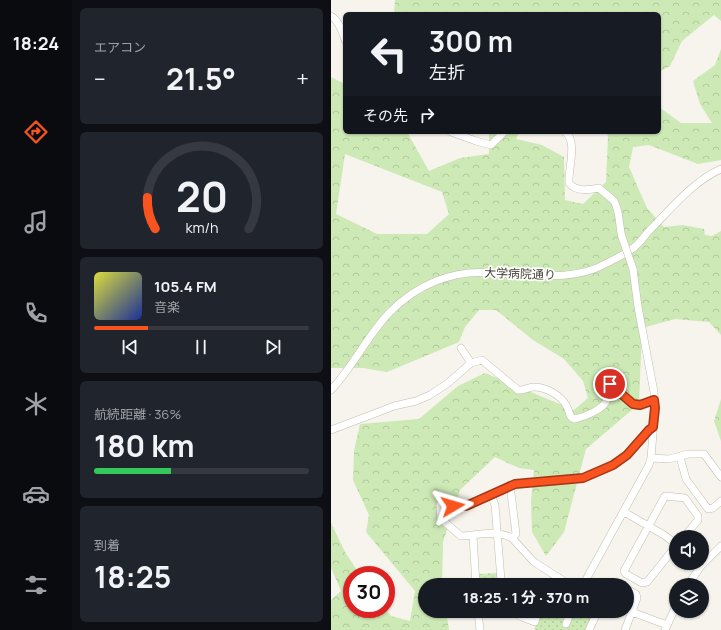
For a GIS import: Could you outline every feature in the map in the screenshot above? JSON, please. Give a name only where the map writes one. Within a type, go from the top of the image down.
[{"type":"street","points":[[331,16],[341,28],[343,34]]},
{"type":"street","points":[[457,134],[491,145],[502,134]]},
{"type":"street","points":[[567,134],[570,137],[572,144],[569,183],[572,188],[586,190],[599,188],[613,201],[617,210],[619,228],[633,269],[655,408],[651,458],[649,465],[587,578]]},
{"type":"street","name":"大学病院通り","points":[[331,390],[389,314],[410,295],[433,282],[450,276],[482,272],[520,275],[571,275],[595,269],[632,249],[681,199],[700,182],[721,169]]},
{"type":"street","points":[[461,348],[471,363]]},
{"type":"street","points":[[331,430],[376,412],[416,401],[430,395],[448,383],[471,363],[482,360],[518,390],[534,387],[548,390],[559,397],[566,405],[571,417],[575,419],[595,411],[603,405],[607,399],[606,388],[608,384],[613,386],[633,404],[636,405],[654,400]]},
{"type":"street","points":[[554,578],[534,562],[511,538],[507,536],[498,534],[461,536],[441,519],[440,505],[466,506],[510,485],[576,479],[589,476],[613,465],[627,455],[653,427]]},
{"type":"street","points":[[651,458],[669,459],[688,454],[704,454],[721,477]]},
{"type":"street","points":[[680,457],[686,479],[709,509],[721,502]]},
{"type":"street","points":[[510,485],[515,534],[511,538]]},
{"type":"street","points":[[491,495],[495,506],[501,578]]},
{"type":"street","points":[[669,554],[647,582],[642,583],[626,574],[624,571],[665,496],[685,498],[698,516],[698,520],[689,530]]},
{"type":"street","points":[[624,512],[669,539]]},
{"type":"street","points":[[473,536],[476,578]]},
{"type":"street","points":[[709,556],[721,546]]},
{"type":"street","points":[[634,593],[637,598],[634,606]]},
{"type":"street","points":[[634,613],[666,627]]},
{"type":"street","points":[[479,618],[480,630]]},
{"type":"street","points":[[525,618],[535,622],[536,618]]},
{"type":"street","points":[[566,624],[568,618]]},
{"type":"street","points":[[589,630],[595,618]]},
{"type":"street","points":[[625,630],[630,618]]},
{"type":"green space","points":[[395,0],[721,0],[721,21],[714,15],[682,41],[670,66],[661,71],[661,12],[394,12]]},
{"type":"green space","points":[[721,49],[721,160],[698,164],[649,145],[633,147],[629,167],[647,208],[664,227],[683,225],[704,229],[705,235],[712,236],[721,231],[721,335],[709,322],[675,319],[642,328],[639,404],[586,449],[564,532],[546,556],[532,532],[531,501],[534,470],[519,468],[495,457],[460,490],[443,542],[442,578],[418,578],[418,618],[447,618],[449,630],[331,630],[331,600],[341,591],[331,568],[331,523],[345,552],[354,566],[343,566],[343,618],[395,617],[410,621],[415,591],[366,532],[369,515],[353,480],[354,451],[360,424],[419,419],[458,386],[485,373],[574,410],[588,398],[583,381],[564,359],[533,340],[496,310],[479,310],[465,327],[459,342],[387,372],[363,368],[331,368],[331,77],[343,83],[343,134],[408,134],[429,171],[460,158],[489,154],[489,134],[518,134],[516,139],[542,145],[564,157],[565,200],[583,204],[606,182],[607,134],[661,134],[661,108],[681,123],[712,123],[700,104],[693,81],[715,65]],"holes":[[[345,154],[442,192],[449,214],[427,234],[377,234],[336,214]]]},
{"type":"green space","points":[[721,399],[721,441],[714,421]]},
{"type":"green space","points":[[498,573],[498,578],[479,578],[479,574]]},
{"type":"green space","points":[[538,618],[592,618],[587,630],[534,630]]},
{"type":"route","points":[[453,506],[466,506],[510,485],[583,478],[613,465],[627,455],[653,427],[655,408],[654,400],[640,405],[633,404],[610,384]]}]
